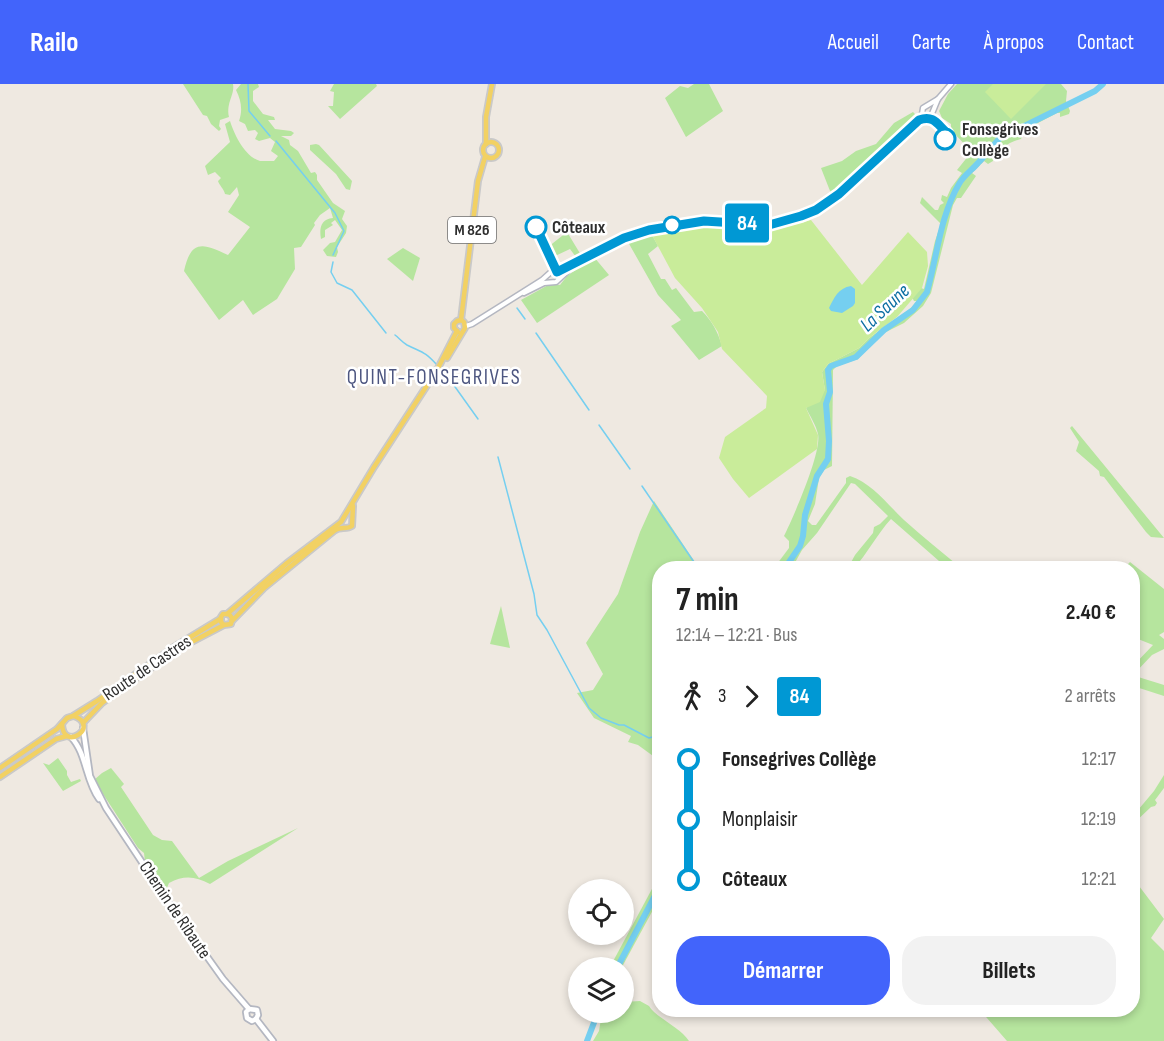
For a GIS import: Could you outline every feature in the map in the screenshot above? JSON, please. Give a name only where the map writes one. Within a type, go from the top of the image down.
[{"type":"main road","points":[[492,84],[485,123],[486,144],[482,150],[485,157],[492,159]]},
{"type":"main road","points":[[479,175],[484,166],[497,156],[499,150],[492,142],[485,123]]},
{"type":"main road","points":[[486,144],[492,142]]},
{"type":"main road","name":"M 826","points":[[461,320],[479,175],[485,157]]},
{"type":"main road","points":[[353,504],[352,526],[337,528],[252,598],[229,625],[224,625],[220,619],[223,614],[227,614],[343,519],[459,332],[466,326],[461,320],[454,324],[459,332]]},
{"type":"main road","points":[[343,519],[352,519]]},
{"type":"main road","points":[[343,519],[345,528]]},
{"type":"main road","points":[[227,614],[231,616],[232,621]]},
{"type":"main road","name":"Route de Castres","points":[[73,716],[174,647],[220,619]]},
{"type":"main road","name":"Route de Castres","points":[[83,726],[102,704],[126,685],[182,647],[224,625]]},
{"type":"main road","points":[[0,768],[62,724],[67,718],[73,716],[79,718],[83,726],[79,735],[60,737],[0,777]]},
{"type":"main road","points":[[62,724],[62,730],[69,736]]},
{"type":"main road","name":"Chemin de Ribaute","points":[[83,726],[91,777],[106,808]]},
{"type":"main road","name":"Chemin de Ribaute","points":[[69,736],[76,743],[84,761],[92,788],[180,919],[223,979],[249,1009]]},
{"type":"main road","points":[[249,1009],[256,1010],[258,1016],[256,1019],[252,1021],[247,1018],[246,1012],[249,1009]]},
{"type":"main road","points":[[256,1019],[273,1041]]},
{"type":"street","points":[[466,326],[552,272],[557,272],[624,238],[675,224],[704,221],[754,226],[773,225],[813,211],[832,200],[919,120],[924,116],[931,116],[939,99],[951,84]]},
{"type":"street","points":[[924,116],[923,108],[939,99]]},
{"type":"street","points":[[928,106],[933,111]]},
{"type":"street","points":[[520,294],[544,283],[556,282],[578,262]]},
{"type":"street","points":[[557,272],[559,278]]},
{"type":"street","points":[[548,276],[551,281]]},
{"type":"green space","points":[[183,84],[233,84],[229,117],[220,120],[221,129],[219,131],[211,124],[207,116],[203,115]]},
{"type":"green space","points":[[241,84],[258,84],[259,87],[253,91],[253,101],[263,114],[274,117],[275,120],[268,120],[275,129],[294,133],[291,136],[281,136],[289,140],[290,145],[298,151],[311,173],[315,172],[317,180],[333,203],[345,211],[342,219],[347,226],[346,233],[337,247],[336,257],[327,256],[323,250],[330,243],[335,242],[342,230],[335,220],[331,223],[333,225],[325,230],[325,237],[321,239],[320,231],[323,222],[333,218],[330,208],[320,215],[301,247],[294,248],[295,269],[277,299],[253,315],[243,300],[219,320],[184,271],[187,261],[190,253],[199,246],[212,248],[228,255],[250,227],[228,212],[239,195],[237,187],[230,195],[225,194],[218,181],[221,178],[215,172],[208,175],[205,166],[230,142],[225,124],[230,121],[241,144],[255,159],[274,161],[278,156],[271,151],[275,142],[270,138],[259,141],[255,139],[258,133],[255,130],[248,131],[245,124],[239,121],[241,105],[236,90]]},
{"type":"green space","points":[[334,84],[376,84],[377,86],[340,119],[328,106],[333,106],[334,92],[330,91]]},
{"type":"green space","points":[[694,84],[709,84],[723,111],[686,137],[665,98],[680,86],[688,88]]},
{"type":"green space","points":[[957,84],[1061,84],[1067,91],[1066,101],[1070,111],[1069,114],[1060,117],[1060,113],[1057,113],[1019,133],[1023,135],[1021,139],[1004,147],[993,161],[988,164],[984,161],[972,173],[976,176],[961,198],[957,198],[953,205],[931,293],[923,306],[904,323],[875,340],[858,359],[837,366],[833,370],[832,466],[824,470],[819,478],[815,504],[808,521],[816,525],[846,483],[846,478],[850,476],[873,489],[904,520],[953,561],[939,561],[891,519],[860,561],[852,561],[873,533],[874,527],[888,516],[855,484],[851,483],[796,561],[779,561],[789,548],[789,541],[784,536],[816,455],[818,434],[806,408],[825,390],[822,372],[828,364],[859,348],[869,338],[910,309],[917,301],[914,301],[912,297],[921,288],[924,289],[941,224],[920,203],[922,197],[935,210],[938,210],[944,203],[941,200],[942,195],[947,197],[962,173],[957,170],[969,155],[967,152],[970,150],[951,130],[951,124],[942,118],[939,111],[948,94]]},
{"type":"green space","points":[[993,84],[1046,84],[1011,119],[985,92]]},
{"type":"green space","points":[[913,112],[916,115],[914,121],[832,196],[821,168],[842,161],[856,151],[876,144],[894,123]]},
{"type":"green space","points":[[316,144],[352,181],[350,190],[346,189],[336,174],[310,150],[310,145]]},
{"type":"green space","points":[[811,220],[862,285],[908,232],[927,252],[928,266],[922,288],[897,317],[859,348],[828,364],[822,372],[825,390],[820,402],[806,408],[818,435],[817,449],[749,498],[719,458],[725,437],[766,408],[767,396],[722,349],[718,332],[702,308],[675,278],[652,235],[688,227],[750,231],[780,228]]},
{"type":"green space","points":[[567,232],[581,255],[576,257],[570,249],[553,257],[548,247]]},
{"type":"green space","points":[[652,235],[658,246],[648,254],[661,279],[665,279],[672,290],[676,288],[694,312],[702,311],[719,336],[722,346],[699,360],[671,326],[681,320],[658,295],[628,242]]},
{"type":"green space","points":[[403,248],[420,258],[413,281],[387,259]]},
{"type":"green space","points":[[594,257],[609,275],[537,323],[521,300],[550,284],[560,285],[567,276]]},
{"type":"green space","points":[[1072,426],[1164,538],[1151,537],[1104,477],[1100,476],[1099,471],[1076,451],[1079,442],[1070,428]]},
{"type":"green space","points":[[654,501],[694,561],[652,561],[652,755],[638,745],[628,742],[631,736],[594,718],[577,693],[593,690],[603,674],[586,643],[618,594],[640,532]]},
{"type":"green space","points":[[1140,570],[1164,589],[1164,632],[1159,635],[1164,639],[1164,649],[1152,655],[1140,668],[1140,659],[1153,645],[1140,640]]},
{"type":"green space","points":[[501,606],[510,648],[490,644]]},
{"type":"green space","points":[[1140,678],[1164,685],[1164,696],[1140,688]]},
{"type":"green space","points":[[58,758],[71,782],[80,779],[81,781],[63,791],[43,763],[49,765]]},
{"type":"green space","points":[[111,768],[124,784],[121,787],[153,835],[162,840],[172,841],[199,878],[228,861],[298,828],[210,884],[199,879],[185,878],[169,883],[166,890],[145,862],[144,853],[138,848],[94,780]]},
{"type":"green space","points":[[1164,775],[1164,788],[1155,800],[1157,803],[1140,817],[1140,808]]},
{"type":"green space","points":[[1140,887],[1164,919],[1151,938],[1164,951],[1164,1041],[1007,1041],[986,1017],[1140,1017]]},
{"type":"green space","points":[[652,889],[652,912],[634,945],[634,922]]},
{"type":"green space","points":[[622,945],[634,945],[627,957],[615,957]]},
{"type":"green space","points":[[634,1001],[640,1001],[652,1010],[652,1017],[661,1017],[689,1041],[593,1041],[600,1023],[634,1023]]},
{"type":"water","points":[[851,286],[855,289],[853,306],[842,313],[831,311],[829,308],[837,294]]},
{"type":"waterway","points":[[248,84],[249,111],[270,136]]},
{"type":"waterway","name":"La Saune","points":[[790,561],[800,546],[805,515],[817,476],[828,459],[826,404],[830,392],[828,370],[831,366],[856,357],[884,330],[913,310],[927,292],[943,223],[953,196],[963,178],[1000,138],[1095,91],[1103,84]]},
{"type":"waterway","points":[[276,141],[335,213],[344,231],[333,255]]},
{"type":"waterway","points":[[333,262],[331,272],[337,283],[352,290],[386,333]]},
{"type":"waterway","points":[[517,308],[525,319]]},
{"type":"waterway","points":[[536,333],[589,410]]},
{"type":"waterway","points":[[395,335],[437,365]]},
{"type":"waterway","points":[[443,370],[478,419]]},
{"type":"waterway","points":[[599,425],[630,469]]},
{"type":"waterway","points":[[498,457],[534,594],[537,615],[589,708],[601,718],[624,725],[649,738],[652,737]]},
{"type":"waterway","points":[[642,486],[693,561]]},
{"type":"waterway","name":"La Saune","points":[[623,957],[652,901]]},
{"type":"waterway","name":"La Saune","points":[[587,1041],[594,1023]]},
{"type":"bus line","name":"84","points":[[536,227],[557,272],[624,238],[675,224],[704,221],[754,226],[777,224],[795,219],[832,200],[919,120],[930,117],[935,119],[947,133],[945,139]]},
{"type":"place","name":"Fonsegrives Collège","points":[[945,139]]},
{"type":"place","name":"Côteaux","points":[[536,227]]},
{"type":"district","name":"QUINT-FONSEGRIVES","points":[[434,377]]}]
